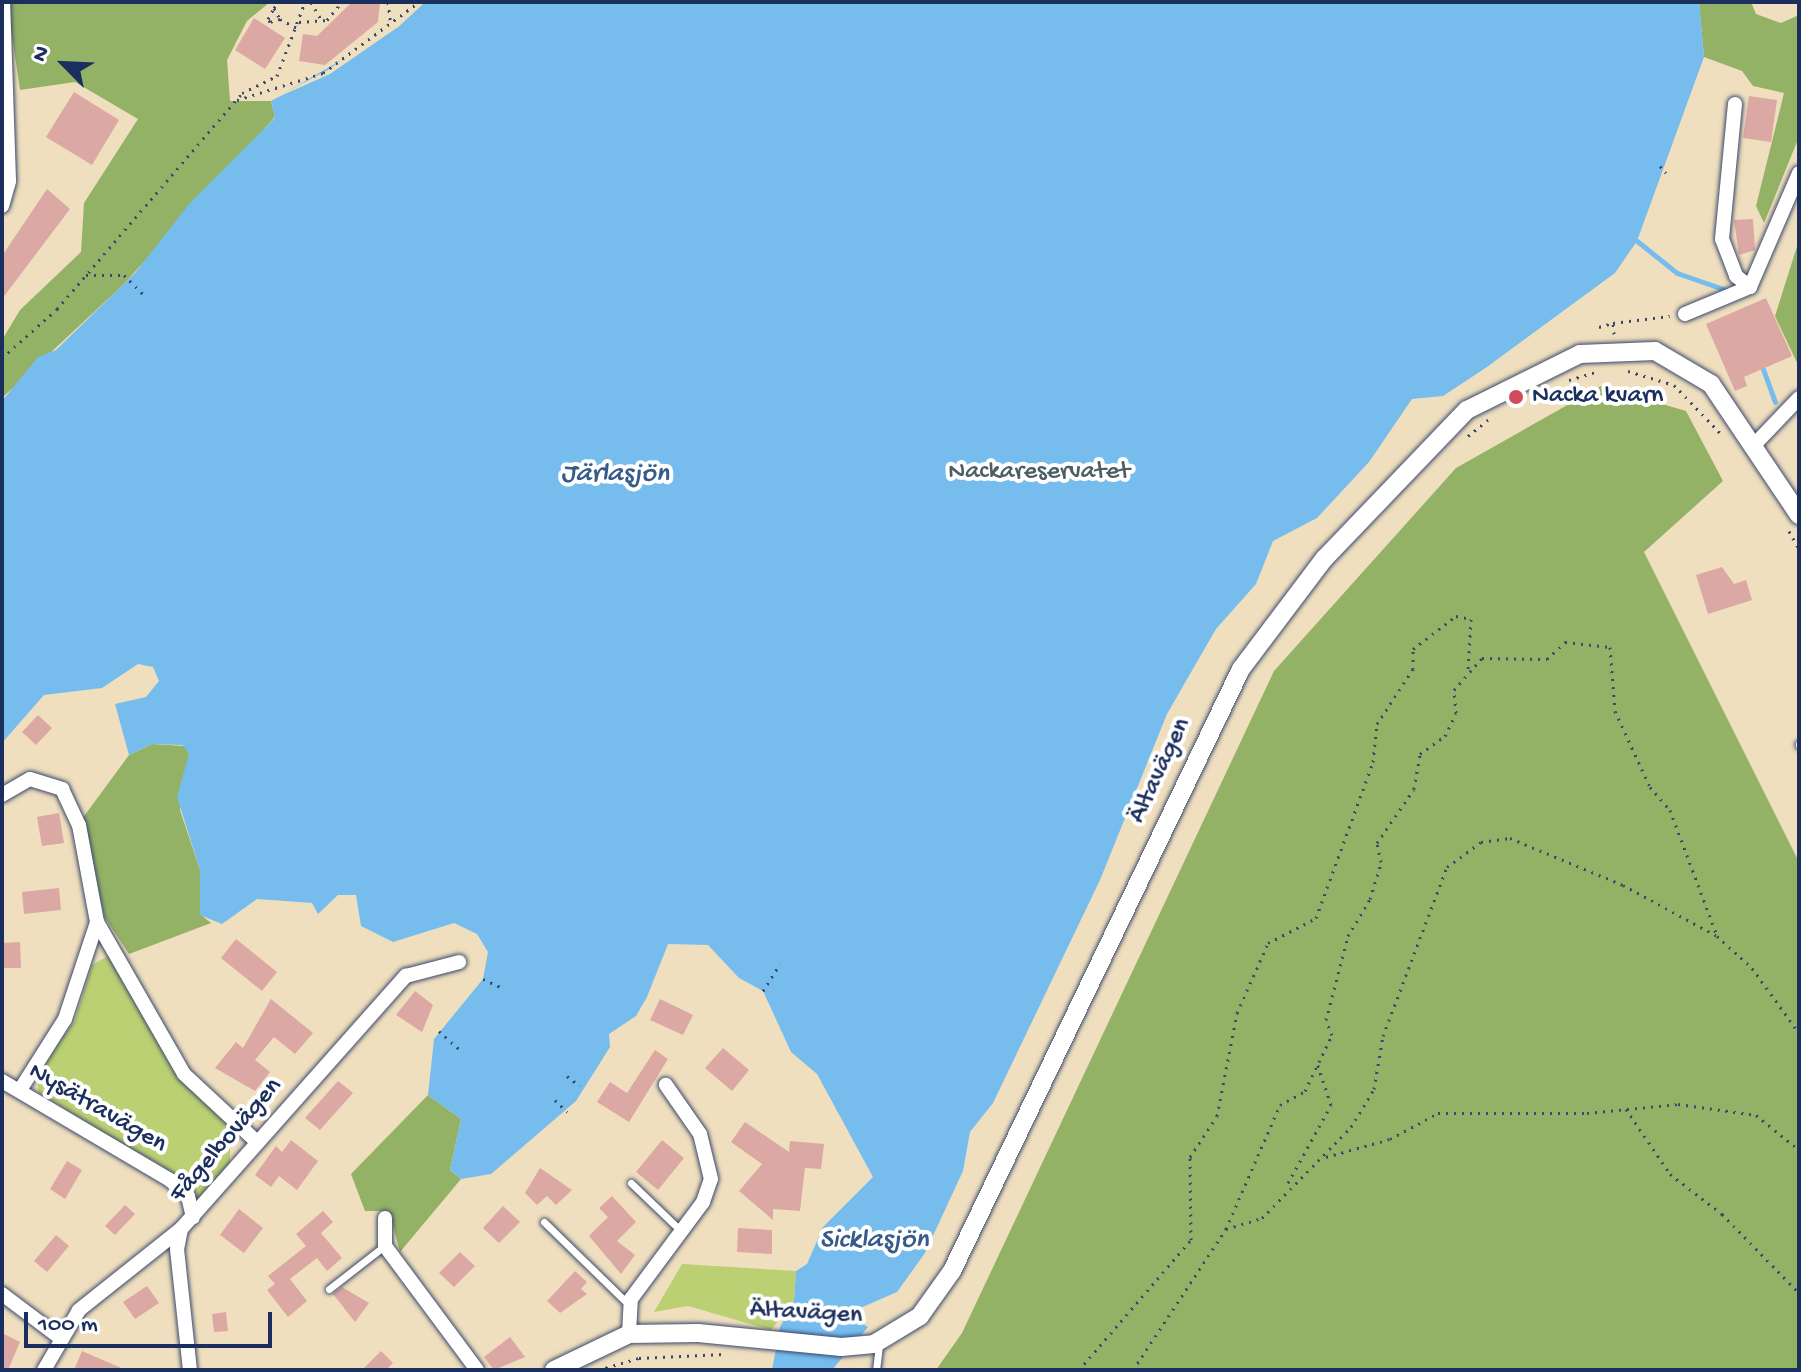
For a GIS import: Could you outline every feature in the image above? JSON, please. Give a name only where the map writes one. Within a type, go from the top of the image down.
[{"type":"main road","name":"Ältavägen","points":[[629,1334],[876,1342],[920,1316],[952,1271],[1241,669],[1324,559],[1457,418],[1532,374],[1614,350],[1655,351],[1697,371],[1756,443],[1793,520]]},
{"type":"main road","points":[[554,1370],[629,1334]]},
{"type":"street","points":[[2,206],[9,181],[3,2]]},
{"type":"street","points":[[1735,104],[1722,239],[1736,276],[1750,287]]},
{"type":"street","points":[[1685,314],[1750,287],[1799,173]]},
{"type":"street","points":[[1756,443],[1799,398]]},
{"type":"street","points":[[2,795],[30,779],[62,789],[79,825],[97,922],[184,1074],[257,1142]]},
{"type":"street","points":[[20,1090],[65,1019],[97,922]]},
{"type":"street","name":"Fågelbovägen","points":[[44,1370],[59,1337],[79,1310],[193,1217],[406,976],[459,962]]},
{"type":"street","name":"Nysätravägen","points":[[2,1081],[170,1180],[188,1196],[193,1217]]},
{"type":"street","points":[[629,1334],[629,1305],[703,1202],[710,1167],[700,1134],[666,1085]]},
{"type":"street","points":[[385,1218],[385,1246],[477,1370]]},
{"type":"street","points":[[181,1229],[177,1249],[190,1370]]},
{"type":"street","points":[[2,1294],[59,1337]]},
{"type":"lane","points":[[631,1183],[681,1231]]},
{"type":"lane","points":[[544,1222],[629,1305]]},
{"type":"lane","points":[[329,1289],[385,1246]]},
{"type":"lane","points":[[876,1342],[876,1370]]},
{"type":"path","points":[[271,28],[270,22],[278,2]]},
{"type":"path","points":[[2,358],[84,275],[237,100],[277,76],[308,2],[322,21]]},
{"type":"path","points":[[298,21],[322,21],[342,2]]},
{"type":"path","points":[[388,2],[391,25]]},
{"type":"path","points":[[237,100],[323,73],[419,2]]},
{"type":"path","points":[[274,8],[280,19],[297,28]]},
{"type":"path","points":[[270,22],[280,19]]},
{"type":"path","points":[[1660,166],[1666,173]]},
{"type":"path","points":[[84,275],[124,275],[143,294]]},
{"type":"path","points":[[1599,327],[1685,314]]},
{"type":"path","points":[[1613,323],[1614,370],[1674,385],[1730,444]]},
{"type":"path","points":[[1554,386],[1605,371]]},
{"type":"path","points":[[1460,443],[1491,418]]},
{"type":"path","points":[[1793,520],[1799,549]]},
{"type":"path","points":[[1079,1370],[1191,1240],[1190,1157],[1217,1116],[1237,1013],[1268,943],[1316,918],[1373,762],[1377,724],[1413,669],[1413,649],[1456,616],[1471,619],[1468,672]]},
{"type":"path","points":[[1133,1370],[1226,1229],[1280,1105],[1305,1091],[1332,1035],[1326,1020],[1348,936],[1370,899],[1381,862],[1377,843],[1414,789],[1420,754],[1445,736],[1456,713],[1454,690],[1482,658],[1547,659],[1565,642],[1610,647],[1615,711],[1650,787],[1670,810],[1717,936]]},
{"type":"path","points":[[1288,1184],[1325,1157],[1374,1089],[1383,1036],[1447,867],[1481,842],[1510,838],[1623,885],[1717,936],[1752,968],[1799,1033]]},
{"type":"path","points":[[763,991],[780,964]]},
{"type":"path","points":[[483,979],[504,989]]},
{"type":"path","points":[[439,1031],[460,1050]]},
{"type":"path","points":[[1226,1229],[1262,1218],[1288,1184],[1331,1105],[1317,1063]]},
{"type":"path","points":[[567,1076],[580,1086]]},
{"type":"path","points":[[555,1100],[567,1112]]},
{"type":"path","points":[[1325,1157],[1390,1139],[1438,1113],[1626,1109],[1678,1104],[1756,1115],[1799,1150]]},
{"type":"path","points":[[1626,1109],[1670,1174],[1722,1214],[1799,1293]]},
{"type":"path","points":[[598,1370],[639,1358],[733,1354]]},
{"type":"green space","points":[[7,2],[270,2],[247,21],[227,60],[230,101],[271,101],[275,117],[123,285],[2,398],[2,340],[20,310],[81,252],[84,203],[138,119],[75,82],[20,90]]},
{"type":"green space","points":[[1699,2],[1751,2],[1756,14],[1781,23],[1799,15],[1799,137],[1764,223],[1756,206],[1784,93],[1753,86],[1742,71],[1704,57]]},
{"type":"green space","points":[[1799,240],[1799,367],[1775,316]]},
{"type":"green space","points":[[1601,386],[1686,411],[1723,481],[1644,552],[1799,862],[1799,1370],[936,1370],[962,1333],[1274,671],[1456,468]]},
{"type":"green space","points":[[152,744],[185,746],[189,754],[180,810],[200,870],[200,914],[211,923],[129,954],[104,916],[82,819],[129,755]]},
{"type":"green space","points":[[112,954],[230,1127],[230,1164],[199,1201],[167,1172],[38,1092],[38,1071],[75,1020],[92,965]]},
{"type":"green space","points":[[428,1095],[461,1119],[450,1170],[461,1179],[400,1252],[389,1211],[365,1211],[351,1174]]},
{"type":"green space","points":[[682,1264],[796,1271],[794,1301],[771,1330],[688,1306],[654,1312]]},
{"type":"water","name":"Järlasjön","points":[[425,2],[1699,2],[1704,57],[1637,241],[1615,273],[1487,367],[1443,396],[1412,399],[1369,462],[1317,518],[1273,541],[1256,584],[1216,629],[1167,714],[1100,880],[993,1103],[970,1132],[963,1171],[925,1253],[897,1292],[858,1309],[855,1319],[868,1327],[832,1370],[772,1370],[780,1327],[794,1301],[796,1271],[807,1264],[823,1227],[873,1177],[817,1074],[791,1052],[763,991],[739,978],[708,945],[668,944],[636,1016],[609,1034],[610,1047],[576,1101],[491,1174],[461,1179],[450,1170],[461,1119],[428,1095],[434,1039],[483,979],[488,952],[477,934],[454,923],[393,942],[361,926],[356,895],[338,895],[318,914],[312,903],[257,899],[222,924],[200,915],[200,870],[177,797],[189,754],[183,745],[152,744],[129,755],[115,704],[146,697],[159,681],[153,667],[138,664],[102,688],[44,695],[2,743],[2,401],[38,357],[56,350],[135,273],[190,203],[275,118],[271,101],[398,27]]},
{"type":"pier","points":[[419,2],[425,2],[398,27],[330,74],[267,102],[328,70]]},
{"type":"building","points":[[352,2],[380,2],[378,22],[325,65],[299,61],[303,34],[317,36]]},
{"type":"building","points":[[254,18],[285,38],[265,69],[235,50]]},
{"type":"building","points":[[74,92],[119,120],[92,165],[46,137]]},
{"type":"building","points":[[1749,96],[1777,100],[1771,142],[1743,138]]},
{"type":"building","points":[[47,189],[70,209],[2,299],[2,256]]},
{"type":"building","points":[[1753,219],[1755,250],[1739,255],[1734,220]]},
{"type":"building","points":[[1766,298],[1792,356],[1744,377],[1747,386],[1735,391],[1706,324]]},
{"type":"building","points":[[1722,567],[1734,584],[1746,580],[1752,600],[1708,614],[1696,575]]},
{"type":"building","points":[[38,715],[52,728],[36,745],[22,732]]},
{"type":"building","points":[[59,813],[64,843],[42,846],[37,817]]},
{"type":"building","points":[[59,888],[61,910],[24,914],[22,892]]},
{"type":"building","points":[[236,939],[277,972],[262,991],[221,958]]},
{"type":"building","points":[[20,942],[21,968],[2,968],[2,943]]},
{"type":"building","points":[[415,991],[433,1005],[422,1032],[396,1015]]},
{"type":"building","points":[[271,999],[313,1033],[295,1054],[274,1037],[255,1060],[270,1072],[255,1091],[215,1068],[236,1042],[243,1048]]},
{"type":"building","points":[[660,999],[693,1015],[683,1035],[650,1020]]},
{"type":"building","points":[[723,1048],[749,1070],[732,1091],[705,1068]]},
{"type":"building","points":[[655,1050],[668,1059],[629,1122],[597,1102],[610,1082],[627,1093]]},
{"type":"building","points":[[338,1081],[353,1093],[320,1130],[305,1118]]},
{"type":"building","points":[[745,1122],[789,1152],[790,1141],[824,1144],[821,1169],[805,1168],[800,1211],[773,1209],[773,1220],[739,1191],[762,1164],[731,1142]]},
{"type":"building","points":[[291,1140],[318,1161],[297,1190],[279,1176],[271,1187],[255,1175],[276,1146],[282,1152]]},
{"type":"building","points":[[662,1140],[684,1158],[658,1190],[636,1172]]},
{"type":"building","points":[[67,1161],[82,1170],[65,1199],[50,1189]]},
{"type":"building","points":[[540,1168],[572,1190],[556,1205],[547,1196],[537,1205],[525,1193]]},
{"type":"building","points":[[612,1196],[636,1222],[617,1241],[635,1255],[621,1274],[589,1236],[608,1217],[599,1208]]},
{"type":"building","points":[[125,1205],[135,1214],[115,1235],[105,1226]]},
{"type":"building","points":[[503,1206],[520,1222],[499,1243],[483,1228]]},
{"type":"building","points":[[239,1209],[263,1228],[244,1253],[220,1235]]},
{"type":"building","points":[[323,1211],[333,1222],[321,1233],[342,1258],[327,1271],[317,1258],[290,1279],[307,1301],[288,1317],[267,1290],[275,1284],[268,1276],[306,1246],[296,1234]]},
{"type":"building","points":[[738,1228],[772,1230],[772,1254],[737,1252]]},
{"type":"building","points":[[56,1235],[69,1246],[47,1272],[34,1261]]},
{"type":"building","points":[[460,1252],[475,1266],[454,1287],[439,1273]]},
{"type":"building","points":[[575,1271],[587,1282],[581,1289],[587,1294],[560,1313],[547,1301]]},
{"type":"building","points":[[147,1286],[159,1303],[135,1319],[123,1302]]},
{"type":"building","points":[[342,1287],[369,1303],[355,1322],[333,1294]]},
{"type":"building","points":[[226,1312],[228,1331],[214,1332],[212,1314]]},
{"type":"building","points":[[2,1333],[20,1342],[8,1370],[2,1370]]},
{"type":"building","points":[[510,1337],[525,1357],[494,1370],[484,1357]]},
{"type":"building","points":[[82,1351],[126,1370],[74,1370]]},
{"type":"building","points":[[381,1351],[393,1363],[386,1370],[362,1370]]},
{"type":"waterway","points":[[1637,241],[1677,273],[1729,291]]},
{"type":"waterway","points":[[1763,369],[1775,402]]},
{"type":"place","name":"Nacka kvarn","points":[[1516,397]]},
{"type":"park label","name":"Nackareservatet","points":[[1039,473]]},
{"type":"water label","name":"Sicklasjön","points":[[874,1241]]}]
